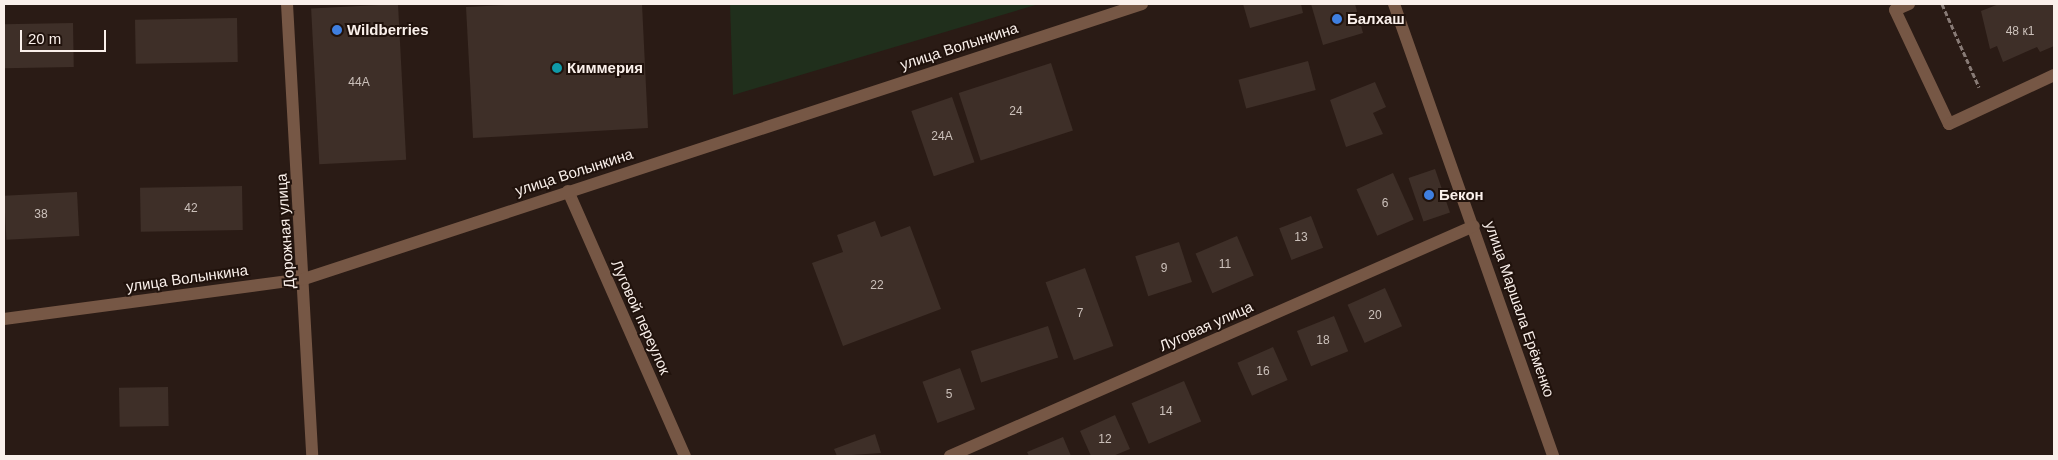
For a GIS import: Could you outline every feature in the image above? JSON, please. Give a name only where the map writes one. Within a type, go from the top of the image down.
[{"type":"street","name":"Дорожная улица","points":[[286,4],[304,279],[312,456]]},
{"type":"street","name":"улица Волынкина","points":[[4,319],[304,279],[568,190],[1142,4]]},
{"type":"street","name":"улица Маршала Ерёменко","points":[[1394,4],[1474,226],[1553,456]]},
{"type":"street","points":[[1909,4],[1895,10],[1949,124],[2054,75]]},
{"type":"street","name":"Луговой переулок","points":[[568,190],[685,456]]},
{"type":"street","name":"Луговая улица","points":[[950,456],[1474,226]]},
{"type":"path","points":[[1942,4],[1980,90]]},
{"type":"green space","points":[[730,4],[1039,4],[733,95]]},
{"type":"building","points":[[398,4],[406,160],[319,164],[311,9]]},
{"type":"building","name":"Киммерия","points":[[528,4],[642,4],[648,128],[473,138],[466,7]]},
{"type":"building","points":[[1243,4],[1301,4],[1303,13],[1250,28]]},
{"type":"building","name":"Балхаш","points":[[1311,4],[1355,4],[1363,33],[1323,45]]},
{"type":"building","points":[[1999,4],[2054,4],[2054,46],[2040,52],[2037,47],[2003,62],[1997,46],[1990,49],[1981,11]]},
{"type":"building","points":[[237,18],[238,62],[136,64],[135,20]]},
{"type":"building","points":[[73,23],[74,67],[5,68],[4,24]]},
{"type":"building","points":[[1308,61],[1316,90],[1246,109],[1238,80]]},
{"type":"building","points":[[1051,63],[1073,131],[981,160],[959,93]]},
{"type":"building","points":[[1375,82],[1386,107],[1373,113],[1383,134],[1346,147],[1330,100]]},
{"type":"building","points":[[952,97],[974,162],[934,176],[911,111]]},
{"type":"building","name":"Бекон","points":[[1435,169],[1450,212],[1424,222],[1409,178]]},
{"type":"building","points":[[1393,173],[1414,220],[1377,236],[1356,189]]},
{"type":"building","points":[[242,186],[243,230],[141,232],[140,188]]},
{"type":"building","points":[[77,192],[79,236],[6,240],[4,196]]},
{"type":"building","points":[[1311,216],[1323,248],[1291,260],[1279,228]]},
{"type":"building","points":[[875,221],[881,237],[910,226],[941,309],[843,346],[812,263],[843,252],[837,235]]},
{"type":"building","points":[[1237,236],[1254,276],[1212,293],[1196,254]]},
{"type":"building","points":[[1179,242],[1192,282],[1148,296],[1135,256]]},
{"type":"building","points":[[1085,268],[1113,346],[1074,360],[1046,282]]},
{"type":"building","points":[[1385,288],[1402,326],[1365,343],[1348,305]]},
{"type":"building","points":[[1334,316],[1348,351],[1311,366],[1297,331]]},
{"type":"building","points":[[1048,326],[1058,357],[981,382],[971,351]]},
{"type":"building","points":[[1273,347],[1288,380],[1252,396],[1237,363]]},
{"type":"building","points":[[960,368],[975,409],[937,423],[922,382]]},
{"type":"building","points":[[1184,381],[1201,422],[1149,444],[1132,403]]},
{"type":"building","points":[[168,387],[169,426],[120,427],[119,388]]},
{"type":"building","points":[[1115,415],[1130,449],[1113,456],[1091,456],[1080,431]]},
{"type":"building","points":[[875,434],[881,453],[837,456],[834,449]]},
{"type":"building","points":[[1063,437],[1071,456],[1029,456],[1027,452]]},
{"type":"place","name":"Балхаш","points":[[1337,19]]},
{"type":"place","name":"Wildberries","points":[[337,30]]},
{"type":"place","name":"Киммерия","points":[[557,68]]},
{"type":"place","name":"Бекон","points":[[1429,195]]}]
